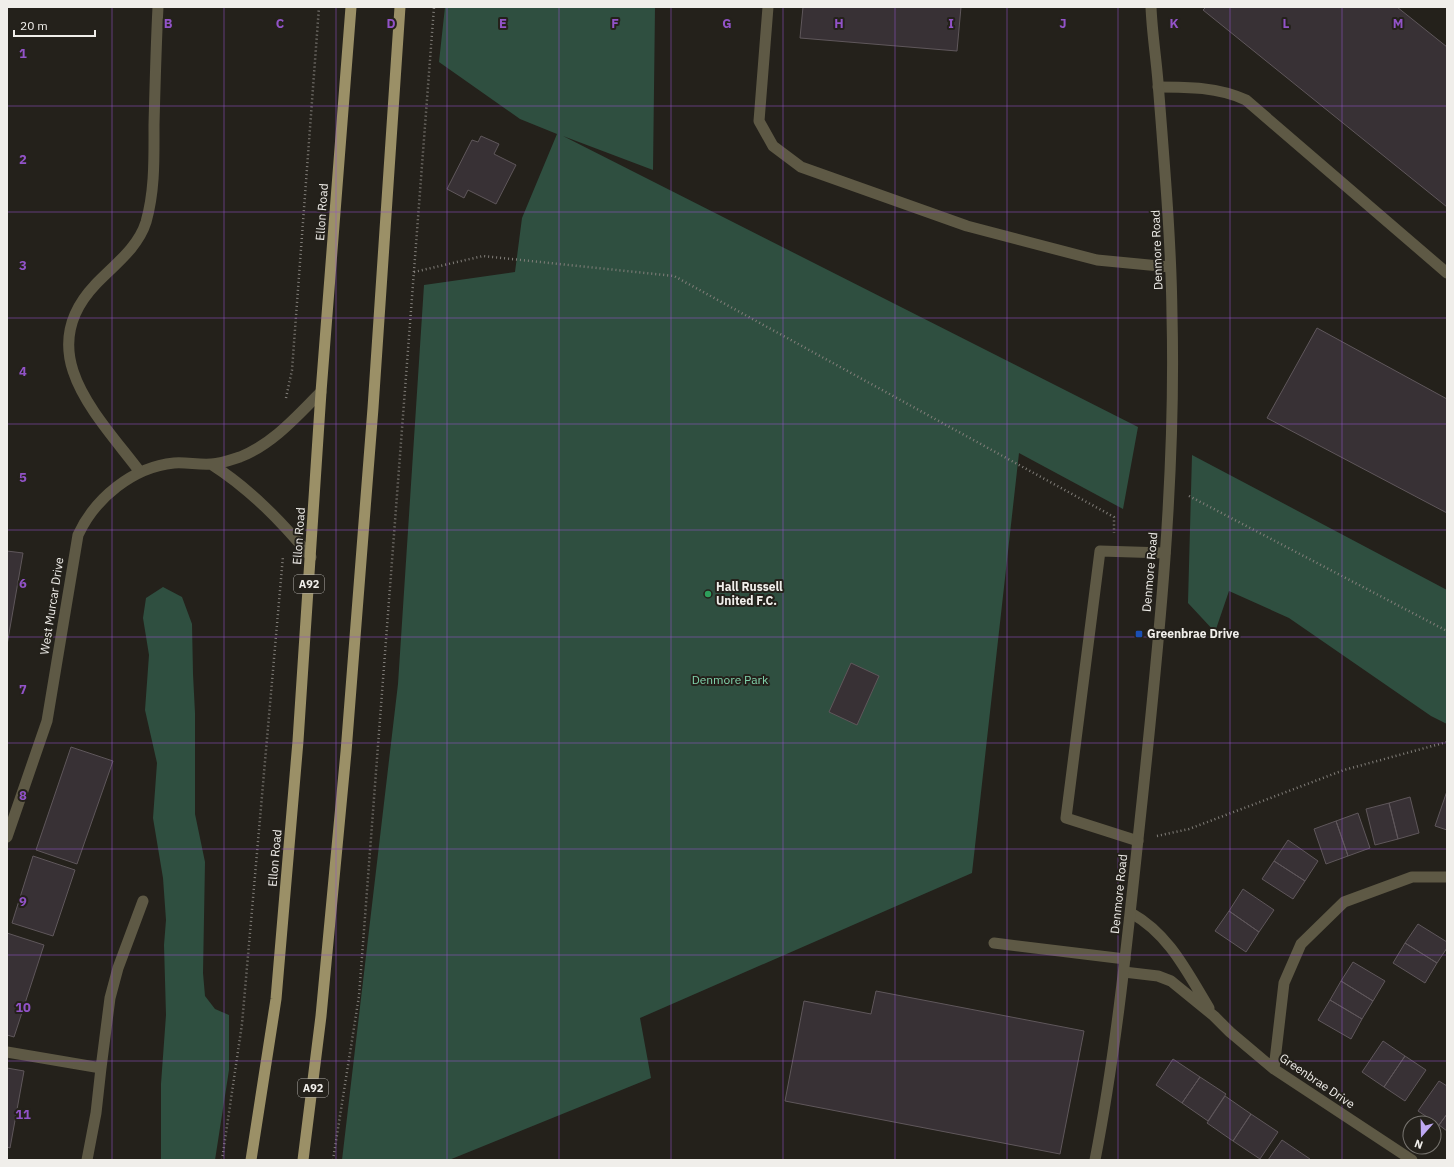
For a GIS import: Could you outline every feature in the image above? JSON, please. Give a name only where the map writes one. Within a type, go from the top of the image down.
[{"type":"main road","name":"Ellon Road","points":[[251,1160],[276,999],[298,741],[321,392],[351,7]]},
{"type":"main road","name":"A92","points":[[303,1160],[321,1016],[346,752],[373,408],[400,7]]},
{"type":"street","points":[[140,472],[93,411],[78,386],[71,365],[70,336],[71,326],[85,295],[130,250],[145,224],[153,181],[158,7]]},
{"type":"street","points":[[768,7],[759,121],[773,146],[801,167],[967,226],[1097,260],[1170,267]]},
{"type":"street","name":"Denmore Road","points":[[1095,1160],[1124,972],[1131,913],[1151,715],[1170,486],[1172,316],[1167,200],[1151,7]]},
{"type":"street","points":[[1158,87],[1195,87],[1222,91],[1246,100],[1447,273]]},
{"type":"street","name":"West Murcar Drive","points":[[7,837],[47,721],[78,535],[83,524],[103,499],[140,472],[175,463],[211,464],[241,456],[259,447],[278,433],[321,392]]},
{"type":"street","points":[[211,464],[233,478],[257,498],[286,527],[311,557]]},
{"type":"street","points":[[1138,841],[1066,818],[1100,551],[1165,553]]},
{"type":"street","points":[[1274,1068],[1284,983],[1301,944],[1344,902],[1412,876],[1447,877]]},
{"type":"street","points":[[86,1160],[96,1113],[110,998],[118,968],[143,901]]},
{"type":"street","name":"Greenbrae Drive","points":[[1131,913],[1147,922],[1161,935],[1214,1016]]},
{"type":"street","points":[[994,943],[1125,959]]},
{"type":"street","name":"Greenbrae Drive","points":[[1124,972],[1158,976],[1171,981],[1274,1068],[1412,1160]]},
{"type":"street","points":[[7,1052],[102,1068]]},
{"type":"path","points":[[278,433],[292,370],[319,7]]},
{"type":"path","points":[[333,1160],[359,996],[434,7]]},
{"type":"path","points":[[414,272],[484,256],[674,276],[1114,517],[1114,552]]},
{"type":"path","points":[[1170,486],[1447,631]]},
{"type":"path","points":[[222,1160],[242,1024],[286,527]]},
{"type":"path","points":[[1138,841],[1189,829],[1344,770],[1447,742]]},
{"type":"green space","name":"Denmore Park","points":[[445,7],[655,7],[653,170],[563,136],[1138,427],[1123,509],[1019,453],[972,873],[640,1018],[651,1078],[449,1160],[342,1160],[398,684],[424,285],[515,272],[522,218],[557,134],[520,119],[439,62]]},
{"type":"green space","points":[[1192,455],[1447,590],[1447,724],[1431,716],[1289,618],[1229,591],[1215,632],[1188,603]]},
{"type":"green space","points":[[163,587],[182,597],[192,624],[195,713],[195,814],[205,862],[203,973],[205,996],[215,1009],[229,1015],[229,1070],[215,1160],[161,1160],[161,1084],[166,1015],[164,945],[166,920],[163,878],[153,818],[157,763],[145,710],[149,655],[143,618],[146,598]]},
{"type":"building","points":[[803,7],[961,7],[957,51],[800,38]]},
{"type":"building","points":[[1206,7],[1397,7],[1447,47],[1447,207],[1203,10]]},
{"type":"building","points":[[481,136],[499,144],[494,154],[516,165],[496,204],[468,190],[464,198],[447,189],[472,140],[478,142]]},
{"type":"building","points":[[1317,328],[1447,399],[1447,513],[1267,418]]},
{"type":"building","points":[[7,551],[23,553],[7,645]]},
{"type":"building","points":[[851,663],[879,676],[857,725],[829,712]]},
{"type":"building","points":[[71,747],[113,761],[77,864],[36,850]]},
{"type":"building","points":[[1447,791],[1447,830],[1435,826]]},
{"type":"building","points":[[1410,797],[1419,833],[1398,839],[1389,803]]},
{"type":"building","points":[[1389,803],[1398,839],[1375,845],[1366,809]]},
{"type":"building","points":[[1358,813],[1370,848],[1348,856],[1336,821]]},
{"type":"building","points":[[1336,821],[1348,856],[1326,864],[1314,829]]},
{"type":"building","points":[[1288,840],[1318,861],[1305,881],[1274,861]]},
{"type":"building","points":[[33,856],[75,870],[53,936],[12,923]]},
{"type":"building","points":[[1274,861],[1305,881],[1293,899],[1262,879]]},
{"type":"building","points":[[1243,889],[1274,910],[1259,932],[1229,911]]},
{"type":"building","points":[[1229,911],[1259,932],[1246,952],[1215,931]]},
{"type":"building","points":[[1418,924],[1447,942],[1447,948],[1437,963],[1405,943]]},
{"type":"building","points":[[7,933],[44,945],[14,1037],[7,1035]]},
{"type":"building","points":[[1405,943],[1437,963],[1425,983],[1393,963]]},
{"type":"building","points":[[1353,962],[1385,981],[1373,1001],[1341,981]]},
{"type":"building","points":[[1341,981],[1373,1001],[1362,1019],[1330,1000]]},
{"type":"building","points":[[876,991],[1084,1031],[1060,1154],[785,1101],[804,1001],[871,1014]]},
{"type":"building","points":[[1330,1000],[1362,1019],[1351,1039],[1318,1020]]},
{"type":"building","points":[[1383,1041],[1405,1056],[1384,1087],[1362,1072]]},
{"type":"building","points":[[1405,1056],[1426,1070],[1405,1101],[1384,1087]]},
{"type":"building","points":[[1173,1059],[1200,1077],[1182,1103],[1156,1085]]},
{"type":"building","points":[[7,1068],[24,1071],[10,1148],[7,1147]]},
{"type":"building","points":[[1200,1077],[1226,1094],[1208,1121],[1182,1103]]},
{"type":"building","points":[[1439,1081],[1447,1086],[1447,1114],[1442,1121],[1442,1115],[1424,1115],[1418,1111]]},
{"type":"building","points":[[1225,1096],[1251,1114],[1233,1141],[1207,1123]]},
{"type":"building","points":[[1251,1114],[1278,1132],[1260,1159],[1233,1141]]},
{"type":"building","points":[[1447,1114],[1447,1131],[1442,1127],[1442,1121]]},
{"type":"building","points":[[1282,1140],[1310,1159],[1268,1160]]},
{"type":"place","name":"Hall Russell United F.C.","points":[[708,594]]},
{"type":"place","name":"Greenbrae Drive","points":[[1139,634]]}]
